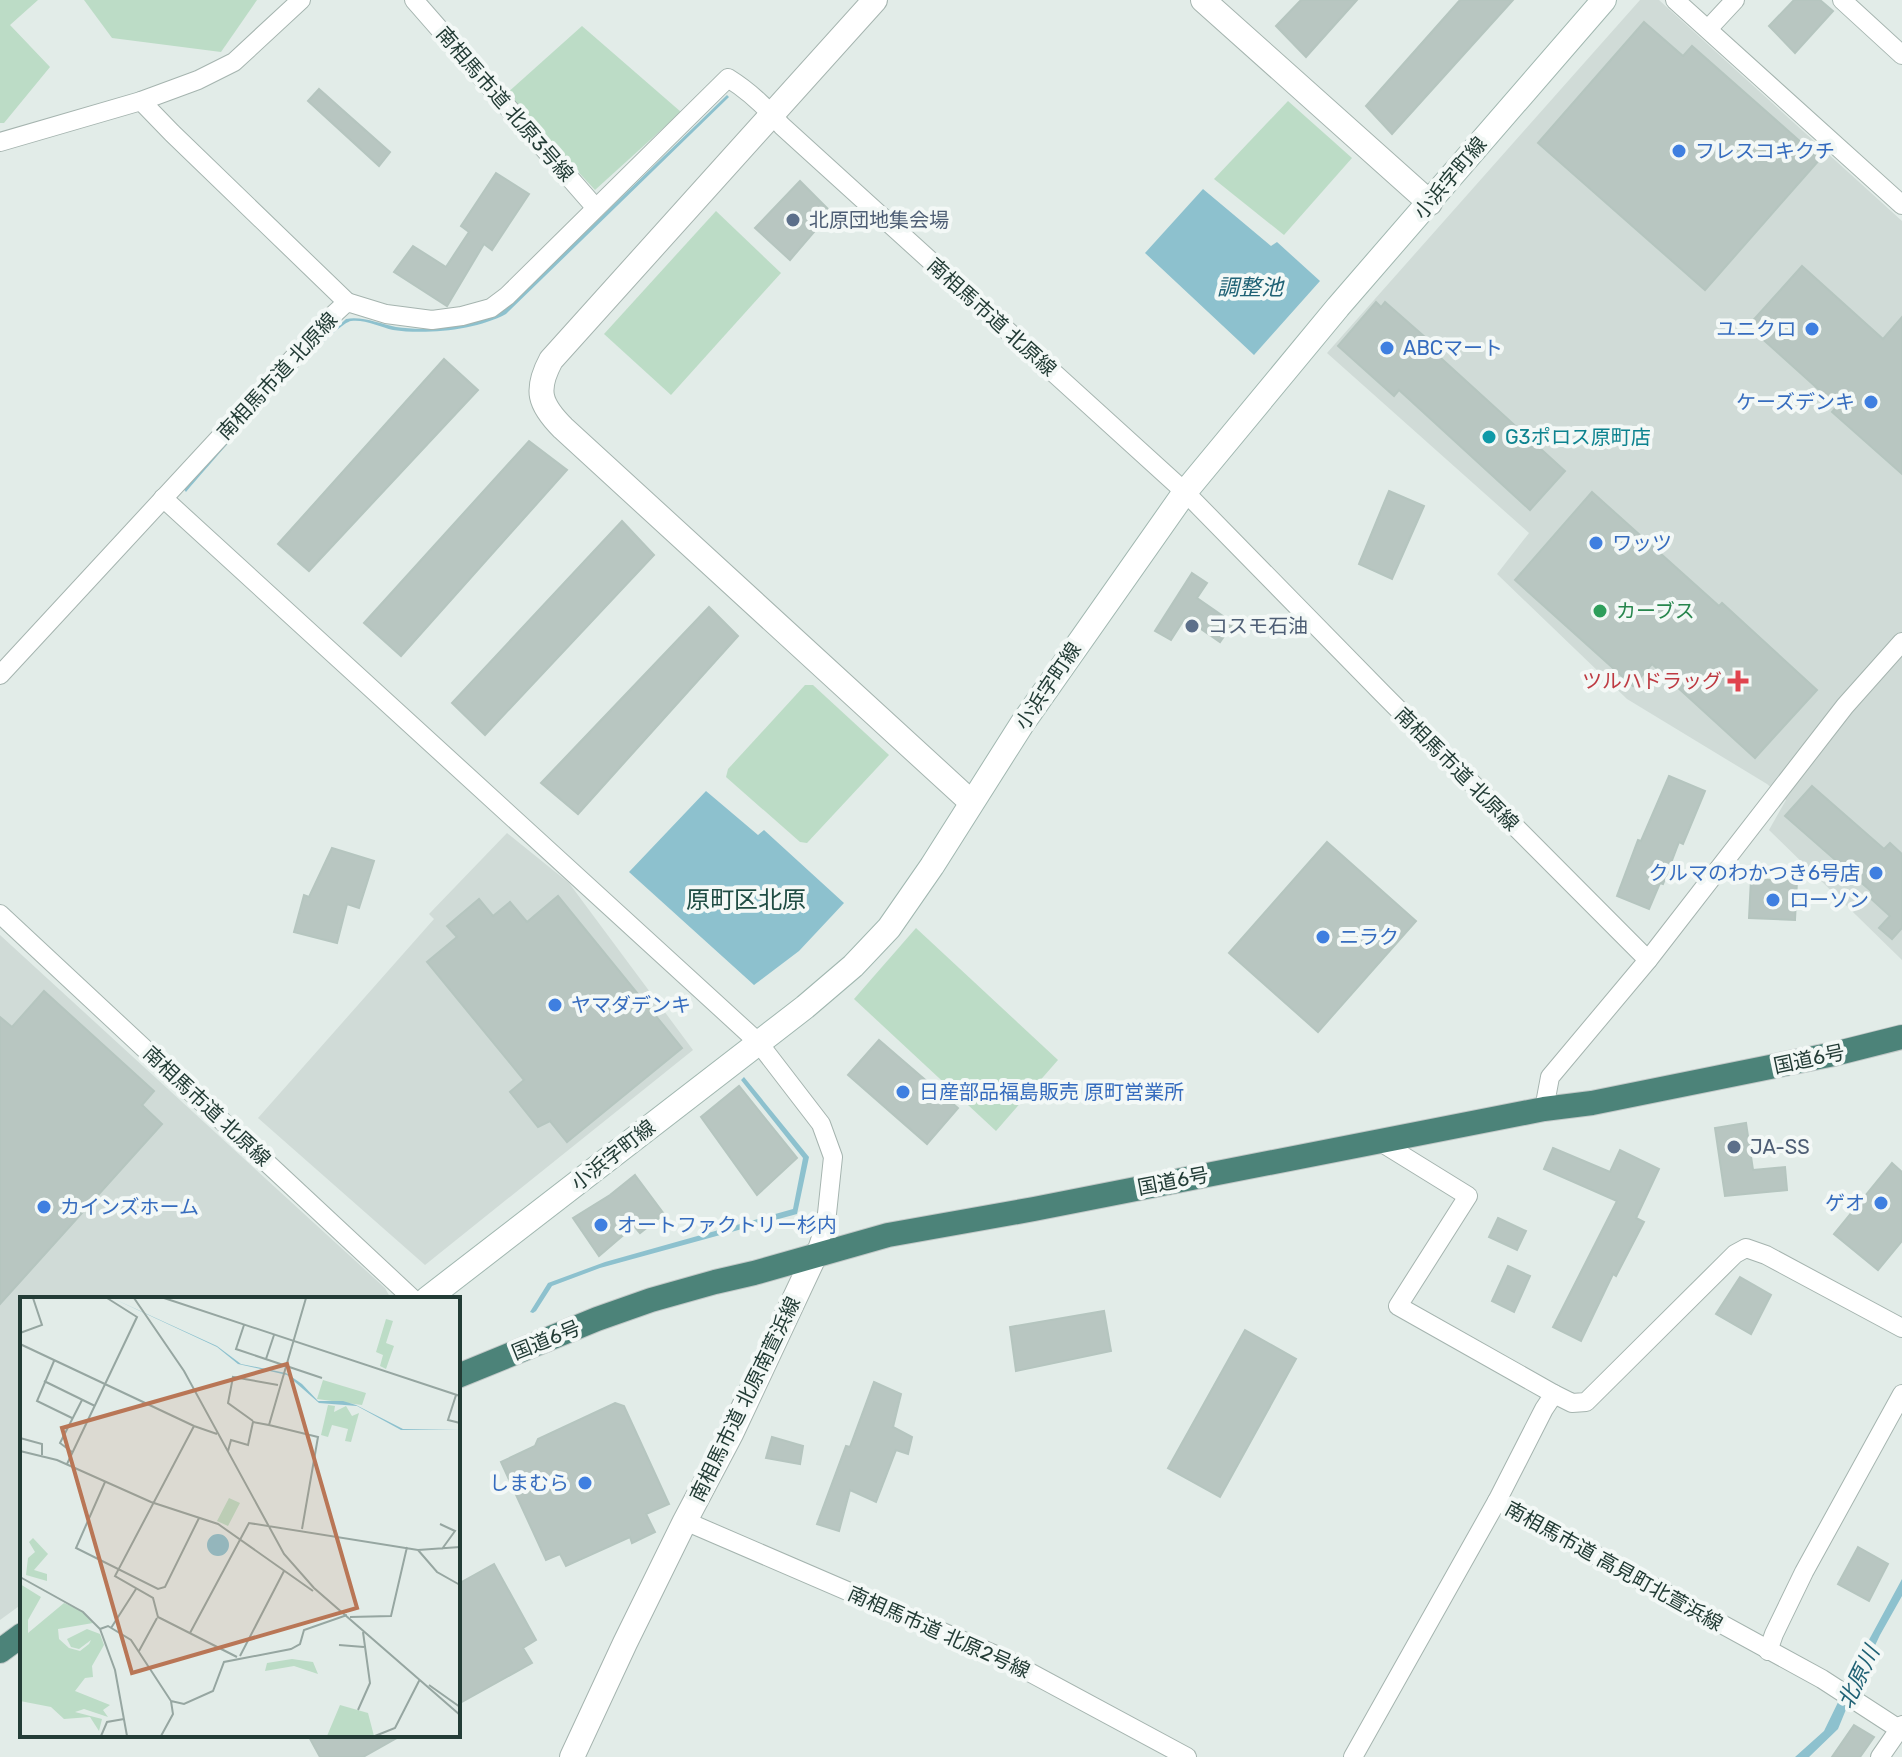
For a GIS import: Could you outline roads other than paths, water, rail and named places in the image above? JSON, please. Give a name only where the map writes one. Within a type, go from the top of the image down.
[{"type":"highway","name":"国道6号","points":[[460,1375],[651,1300],[888,1235],[1544,1109],[1592,1103],[1834,1054],[1902,1037]]},
{"type":"highway","points":[[0,1651],[20,1636]]},
{"type":"street","points":[[0,142],[141,101],[198,80],[234,62],[301,0]]},
{"type":"street","name":"南相馬市道 北原3号線","points":[[414,0],[595,207]]},
{"type":"street","points":[[875,0],[551,360],[542,378],[542,396],[549,414],[563,428],[971,802]]},
{"type":"street","points":[[1203,0],[1430,203]]},
{"type":"street","name":"小浜字町線","points":[[430,1297],[805,1007],[853,966],[889,928],[1075,645],[1185,492],[1338,307],[1604,0]]},
{"type":"street","points":[[1675,0],[1902,205]]},
{"type":"street","points":[[1708,29],[1735,0]]},
{"type":"street","points":[[1842,0],[1902,55]]},
{"type":"street","name":"南相馬市道 北原線","points":[[0,675],[347,302],[386,314],[432,320],[491,308],[507,296],[728,78],[744,88],[1185,492],[1648,960]]},
{"type":"street","points":[[141,101],[347,302]]},
{"type":"street","name":"南相馬市道 北原南萱浜線","points":[[163,498],[758,1042],[821,1124],[833,1157],[826,1223],[815,1255],[572,1757]]},
{"type":"street","points":[[1544,1109],[1550,1077],[1648,960],[1845,706],[1902,642]]},
{"type":"street","name":"南相馬市道 北原線","points":[[0,914],[411,1297]]},
{"type":"street","points":[[1379,1141],[1468,1196],[1398,1306],[1572,1403],[1586,1402],[1735,1254],[1746,1248],[1766,1255],[1902,1328]]},
{"type":"street","name":"南相馬市道 高見町北萱浜線","points":[[1554,1394],[1497,1501],[1822,1679],[1901,1729]]},
{"type":"street","points":[[1768,1651],[1804,1572],[1902,1394]]},
{"type":"street","points":[[1353,1757],[1497,1501]]},
{"type":"street","name":"南相馬市道 北原2号線","points":[[685,1521],[1005,1659],[1187,1757]]},
{"type":"street","points":[[1880,1757],[1901,1729]]},
{"type":"water","points":[[727,95],[729,97],[506,314],[481,324],[436,331],[393,330],[351,321],[339,328],[295,370],[186,492],[183,488],[303,359],[346,319],[365,319],[396,327],[439,328],[483,320],[507,308]]},
{"type":"water","name":"調整池","points":[[1203,189],[1271,246],[1277,242],[1320,281],[1254,355],[1145,253]]},
{"type":"water","points":[[706,791],[758,835],[764,830],[844,903],[799,951],[754,985],[629,872]]},
{"type":"water","points":[[744,1077],[809,1157],[797,1214],[600,1268],[552,1286],[536,1311],[530,1312],[548,1283],[605,1262],[793,1209],[803,1158],[741,1080]]},
{"type":"water","name":"北原川","points":[[1902,1579],[1902,1596],[1880,1635],[1838,1729],[1809,1757],[1795,1757],[1824,1731]]},
{"type":"place","name":"フレスコキクチ","points":[[1679,151]]},
{"type":"place","name":"北原団地集会場","points":[[793,220]]},
{"type":"place","name":"ユニクロ","points":[[1812,329]]},
{"type":"place","name":"ABCマート","points":[[1387,348]]},
{"type":"place","name":"ケーズデンキ","points":[[1871,402]]},
{"type":"place","name":"G3ポロス原町店","points":[[1489,437]]},
{"type":"place","name":"ワッツ","points":[[1596,543]]},
{"type":"place","name":"カーブス","points":[[1600,611]]},
{"type":"place","name":"コスモ石油","points":[[1192,626]]},
{"type":"place","name":"ツルハドラッグ","points":[[1738,681]]},
{"type":"place","name":"クルマのわかつき6号店","points":[[1876,873]]},
{"type":"place","name":"ローソン","points":[[1773,900]]},
{"type":"place","name":"ニラク","points":[[1323,937]]},
{"type":"place","name":"ヤマダデンキ","points":[[555,1005]]},
{"type":"place","name":"日産部品福島販売 原町営業所","points":[[903,1092]]},
{"type":"place","name":"JA-SS","points":[[1734,1147]]},
{"type":"place","name":"ゲオ","points":[[1881,1203]]},
{"type":"place","name":"カインズホーム","points":[[44,1207]]},
{"type":"place","name":"オートファクトリー杉内","points":[[601,1225]]},
{"type":"place","name":"しまむら","points":[[585,1483]]},
{"type":"district","name":"原町区北原","points":[[746,900]]}]
